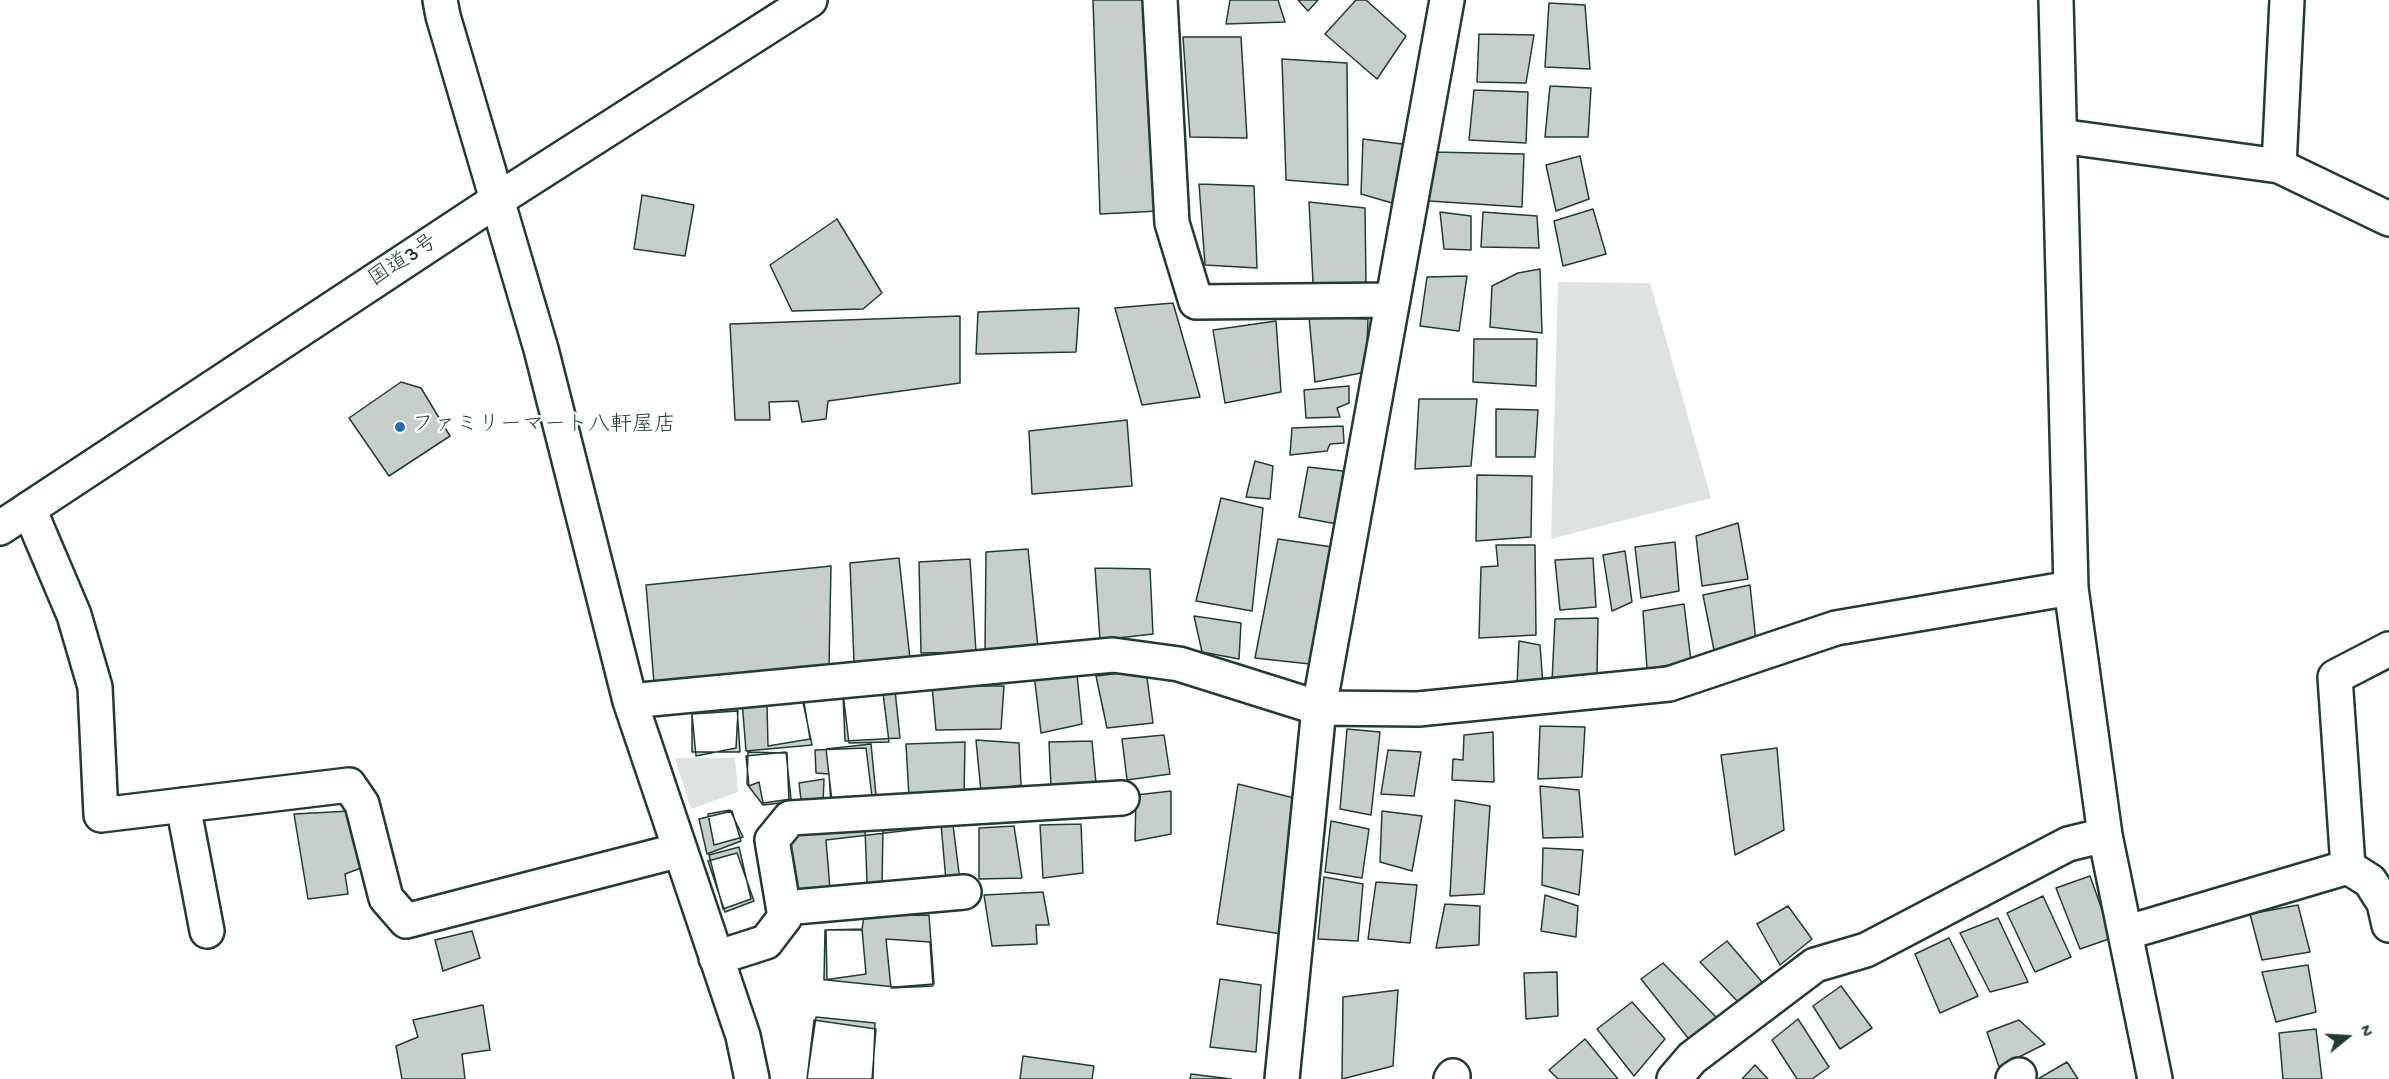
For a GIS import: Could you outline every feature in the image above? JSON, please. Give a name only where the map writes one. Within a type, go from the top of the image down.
[{"type":"main road","points":[[441,0],[443,16],[541,349],[630,701],[743,1036],[752,1079]]},
{"type":"main road","name":"国道3号","points":[[0,528],[497,200],[810,0]]},
{"type":"main road","points":[[1160,0],[1173,223],[1196,302],[1393,300]]},
{"type":"main road","points":[[1282,1079],[1319,708],[1448,0]]},
{"type":"main road","points":[[2056,0],[2071,588],[2105,835],[2155,1079]]},
{"type":"main road","points":[[2279,166],[2287,0]]},
{"type":"main road","points":[[2060,136],[2279,166],[2389,219]]},
{"type":"main road","points":[[28,509],[74,615],[95,687],[101,815],[349,785],[362,804],[386,898],[406,921],[680,850]]},
{"type":"main road","points":[[630,701],[1113,655],[1179,664],[1319,708],[1418,709],[1669,684],[1836,628],[2071,588]]},
{"type":"main road","points":[[2389,649],[2335,677],[2369,874],[2384,903],[2389,925]]},
{"type":"main road","points":[[716,958],[766,942],[785,917],[771,840],[790,818],[1122,798]]},
{"type":"main road","points":[[183,805],[207,931]]},
{"type":"main road","points":[[1674,1079],[1692,1058],[1815,965],[1866,950],[2068,844],[2105,835]]},
{"type":"main road","points":[[2125,933],[2369,874]]},
{"type":"main road","points":[[784,908],[964,892]]},
{"type":"shaded area","points":[[1558,282],[1650,283],[1711,498],[1551,539]]},
{"type":"shaded area","points":[[675,758],[735,758],[738,792],[691,809]]},
{"type":"building","points":[[1093,0],[1144,0],[1159,211],[1100,214]]},
{"type":"building","points":[[1230,0],[1278,0],[1285,22],[1226,24]]},
{"type":"building","points":[[1298,0],[1318,0],[1308,11]]},
{"type":"building","points":[[1356,0],[1366,0],[1406,36],[1377,79],[1325,34]]},
{"type":"building","points":[[1549,3],[1585,5],[1590,69],[1545,67]]},
{"type":"building","points":[[1479,34],[1534,35],[1526,83],[1477,82]]},
{"type":"building","points":[[1183,37],[1241,37],[1247,138],[1190,137]]},
{"type":"building","points":[[1282,59],[1347,63],[1348,185],[1286,180]]},
{"type":"building","points":[[1550,86],[1591,88],[1588,137],[1545,137]]},
{"type":"building","points":[[1474,90],[1528,92],[1526,143],[1469,140]]},
{"type":"building","points":[[1363,139],[1410,145],[1399,205],[1361,194]]},
{"type":"building","points":[[1434,152],[1524,154],[1522,207],[1429,201]]},
{"type":"building","points":[[1580,156],[1589,199],[1556,211],[1546,165]]},
{"type":"building","points":[[1199,184],[1254,186],[1257,268],[1205,265]]},
{"type":"building","points":[[642,195],[694,205],[685,256],[634,249]]},
{"type":"building","points":[[1309,202],[1365,208],[1366,285],[1313,283]]},
{"type":"building","points":[[1593,209],[1606,254],[1563,266],[1554,221]]},
{"type":"building","points":[[1440,212],[1471,216],[1471,250],[1444,249]]},
{"type":"building","points":[[1483,212],[1537,216],[1539,248],[1481,247]]},
{"type":"building","points":[[837,219],[882,293],[863,309],[792,311],[770,265]]},
{"type":"building","points":[[1540,269],[1542,333],[1490,327],[1492,286],[1518,273]]},
{"type":"building","points":[[1467,276],[1459,331],[1420,326],[1427,277]]},
{"type":"building","points":[[1173,303],[1200,397],[1142,405],[1115,308]]},
{"type":"building","points":[[1079,308],[1076,352],[976,354],[978,312]]},
{"type":"building","points":[[960,316],[960,383],[828,401],[826,419],[802,422],[798,401],[769,402],[770,420],[735,420],[730,324]]},
{"type":"building","points":[[1309,317],[1368,319],[1366,372],[1315,382]]},
{"type":"building","points":[[1276,321],[1281,392],[1225,403],[1213,330]]},
{"type":"building","points":[[1474,339],[1537,339],[1536,386],[1473,382]]},
{"type":"building","name":"ファミリーマート八軒屋店","points":[[401,382],[421,388],[450,436],[389,476],[349,418]]},
{"type":"building","points":[[1349,386],[1349,403],[1337,408],[1340,417],[1306,418],[1304,390]]},
{"type":"building","points":[[1419,399],[1477,399],[1471,466],[1415,469]]},
{"type":"building","points":[[1496,409],[1538,410],[1535,457],[1496,457]]},
{"type":"building","points":[[1127,420],[1132,486],[1032,494],[1029,431]]},
{"type":"building","points":[[1343,426],[1344,443],[1330,444],[1327,451],[1290,455],[1292,428]]},
{"type":"building","points":[[1255,461],[1273,466],[1270,499],[1246,497]]},
{"type":"building","points":[[1308,467],[1343,471],[1337,524],[1299,517]]},
{"type":"building","points":[[1477,475],[1532,476],[1531,537],[1476,541]]},
{"type":"building","points":[[1221,498],[1263,508],[1252,611],[1196,601]]},
{"type":"building","points":[[1738,523],[1748,579],[1702,586],[1696,536]]},
{"type":"building","points":[[1278,539],[1339,548],[1319,665],[1255,658]]},
{"type":"building","points":[[1675,542],[1679,591],[1641,598],[1635,547]]},
{"type":"building","points":[[1496,545],[1535,545],[1536,635],[1479,638],[1481,567],[1498,566]]},
{"type":"building","points":[[1028,549],[1038,648],[985,650],[986,552]]},
{"type":"building","points":[[1625,551],[1632,602],[1612,611],[1603,555]]},
{"type":"building","points":[[899,558],[910,659],[854,662],[850,563]]},
{"type":"building","points":[[1593,558],[1596,607],[1560,610],[1555,560]]},
{"type":"building","points":[[970,559],[976,652],[921,653],[919,562]]},
{"type":"building","points":[[831,566],[829,666],[654,683],[646,585]]},
{"type":"building","points":[[1095,568],[1150,569],[1153,634],[1100,640]]},
{"type":"building","points":[[1750,585],[1756,642],[1716,660],[1703,595]]},
{"type":"building","points":[[1684,604],[1691,661],[1647,669],[1643,611]]},
{"type":"building","points":[[1194,616],[1241,623],[1239,659],[1202,652]]},
{"type":"building","points":[[1598,618],[1597,676],[1552,681],[1555,619]]},
{"type":"building","points":[[1519,641],[1540,645],[1543,685],[1517,685]]},
{"type":"building","points":[[1146,670],[1153,723],[1107,728],[1096,676]]},
{"type":"building","points":[[1034,674],[1077,675],[1082,724],[1041,733]]},
{"type":"building","points":[[932,686],[1004,686],[1001,729],[936,730]]},
{"type":"building","points":[[895,690],[900,738],[845,741],[843,695]]},
{"type":"building","points":[[843,693],[883,693],[889,742],[849,743]]},
{"type":"building","points":[[742,701],[803,702],[812,745],[746,751]]},
{"type":"building","points":[[804,702],[810,739],[768,746],[767,705]]},
{"type":"building","points":[[737,707],[740,752],[692,752],[692,711]]},
{"type":"building","points":[[738,711],[736,748],[696,756],[692,714]]},
{"type":"building","points":[[1540,726],[1585,727],[1582,777],[1538,779]]},
{"type":"building","points":[[1347,729],[1380,732],[1371,815],[1340,809]]},
{"type":"building","points":[[1493,732],[1494,782],[1452,780],[1453,759],[1463,760],[1464,735]]},
{"type":"building","points":[[1164,735],[1170,774],[1127,780],[1122,739]]},
{"type":"building","points":[[976,740],[1019,743],[1021,785],[981,792]]},
{"type":"building","points":[[1092,741],[1096,783],[1051,788],[1049,742]]},
{"type":"building","points":[[965,742],[964,796],[909,797],[906,744]]},
{"type":"building","points":[[871,744],[876,795],[832,801],[826,749]]},
{"type":"building","points":[[866,748],[872,797],[831,804],[829,774],[816,773],[815,750]]},
{"type":"building","points":[[1777,748],[1784,830],[1735,855],[1721,755]]},
{"type":"building","points":[[1388,750],[1421,752],[1414,796],[1381,794]]},
{"type":"building","points":[[748,752],[787,753],[789,802],[763,805],[747,784]]},
{"type":"building","points":[[786,752],[791,799],[763,803],[759,782],[749,786],[746,756]]},
{"type":"building","points":[[824,779],[823,804],[802,808],[799,783]]},
{"type":"building","points":[[1238,784],[1294,798],[1288,935],[1217,924]]},
{"type":"building","points":[[1540,786],[1579,790],[1583,837],[1543,838]]},
{"type":"building","points":[[1171,791],[1171,834],[1135,841],[1136,795]]},
{"type":"building","points":[[1455,800],[1490,806],[1484,894],[1450,896]]},
{"type":"building","points":[[730,810],[743,837],[714,845],[708,814]]},
{"type":"building","points":[[350,811],[361,868],[345,874],[348,894],[308,899],[294,814]]},
{"type":"building","points":[[732,811],[741,841],[707,854],[699,819]]},
{"type":"building","points":[[1382,811],[1422,816],[1412,871],[1380,862]]},
{"type":"building","points":[[1331,821],[1369,829],[1362,878],[1325,872]]},
{"type":"building","points":[[941,824],[946,881],[882,887],[883,827]]},
{"type":"building","points":[[1081,824],[1083,873],[1043,878],[1040,825]]},
{"type":"building","points":[[953,825],[960,881],[830,889],[826,840]]},
{"type":"building","points":[[1014,826],[1022,878],[979,879],[979,828]]},
{"type":"building","points":[[865,828],[867,883],[793,893],[791,833]]},
{"type":"building","points":[[739,847],[751,899],[723,909],[709,855]]},
{"type":"building","points":[[1543,848],[1583,850],[1579,895],[1542,885]]},
{"type":"building","points":[[737,853],[754,901],[725,912],[708,861]]},
{"type":"building","points":[[2090,876],[2112,938],[2080,949],[2056,888]]},
{"type":"building","points":[[1324,877],[1363,884],[1358,941],[1318,939]]},
{"type":"building","points":[[1376,882],[1417,885],[1410,943],[1368,939]]},
{"type":"building","points":[[1043,892],[1049,925],[1036,925],[1037,944],[992,946],[984,895]]},
{"type":"building","points":[[1545,895],[1578,906],[1576,937],[1541,931]]},
{"type":"building","points":[[2043,896],[2071,957],[2035,972],[2007,913]]},
{"type":"building","points":[[1445,904],[1480,906],[1479,945],[1436,948]]},
{"type":"building","points":[[2298,905],[2310,952],[2262,960],[2250,914]]},
{"type":"building","points":[[1788,906],[1812,939],[1780,965],[1757,924]]},
{"type":"building","points":[[929,915],[934,984],[895,987],[827,980],[826,930],[862,930],[864,916]]},
{"type":"building","points":[[1998,918],[2028,982],[1990,992],[1960,933]]},
{"type":"building","points":[[862,929],[866,974],[824,980],[825,930]]},
{"type":"building","points":[[472,931],[480,958],[443,971],[435,940]]},
{"type":"building","points":[[1949,938],[1978,996],[1940,1013],[1915,954]]},
{"type":"building","points":[[886,939],[930,942],[933,986],[891,988]]},
{"type":"building","points":[[1727,941],[1762,982],[1742,1006],[1700,962]]},
{"type":"building","points":[[1663,963],[1718,1019],[1696,1048],[1641,979]]},
{"type":"building","points":[[2308,965],[2316,1012],[2276,1022],[2262,972]]},
{"type":"building","points":[[1557,972],[1558,1016],[1526,1019],[1524,973]]},
{"type":"building","points":[[1220,979],[1261,985],[1256,1052],[1210,1047]]},
{"type":"building","points":[[1841,986],[1872,1028],[1840,1049],[1813,1006]]},
{"type":"building","points":[[1398,990],[1393,1066],[1342,1079],[1343,997]]},
{"type":"building","points":[[1632,1002],[1665,1039],[1634,1076],[1597,1029]]},
{"type":"building","points":[[483,1005],[490,1050],[462,1054],[465,1079],[402,1079],[396,1046],[418,1037],[413,1020]]},
{"type":"building","points":[[816,1017],[875,1023],[873,1079],[807,1079]]},
{"type":"building","points":[[1798,1019],[1829,1067],[1812,1079],[1797,1079],[1772,1040]]},
{"type":"building","points":[[814,1020],[876,1029],[872,1079],[807,1079]]},
{"type":"building","points":[[2019,1020],[2045,1044],[1999,1067],[1987,1032]]},
{"type":"building","points":[[2316,1029],[2322,1079],[2283,1079],[2279,1033]]},
{"type":"building","points":[[1585,1039],[1618,1079],[1558,1079],[1549,1070]]},
{"type":"building","points":[[1023,1056],[1094,1066],[1092,1079],[1020,1079]]},
{"type":"building","points":[[2067,1062],[2078,1079],[2038,1079]]},
{"type":"building","points":[[1755,1065],[1768,1079],[1742,1079]]},
{"type":"building","points":[[1191,1074],[1231,1079],[1190,1079]]},
{"type":"place","name":"ファミリーマート八軒屋店","points":[[400,427]]}]
